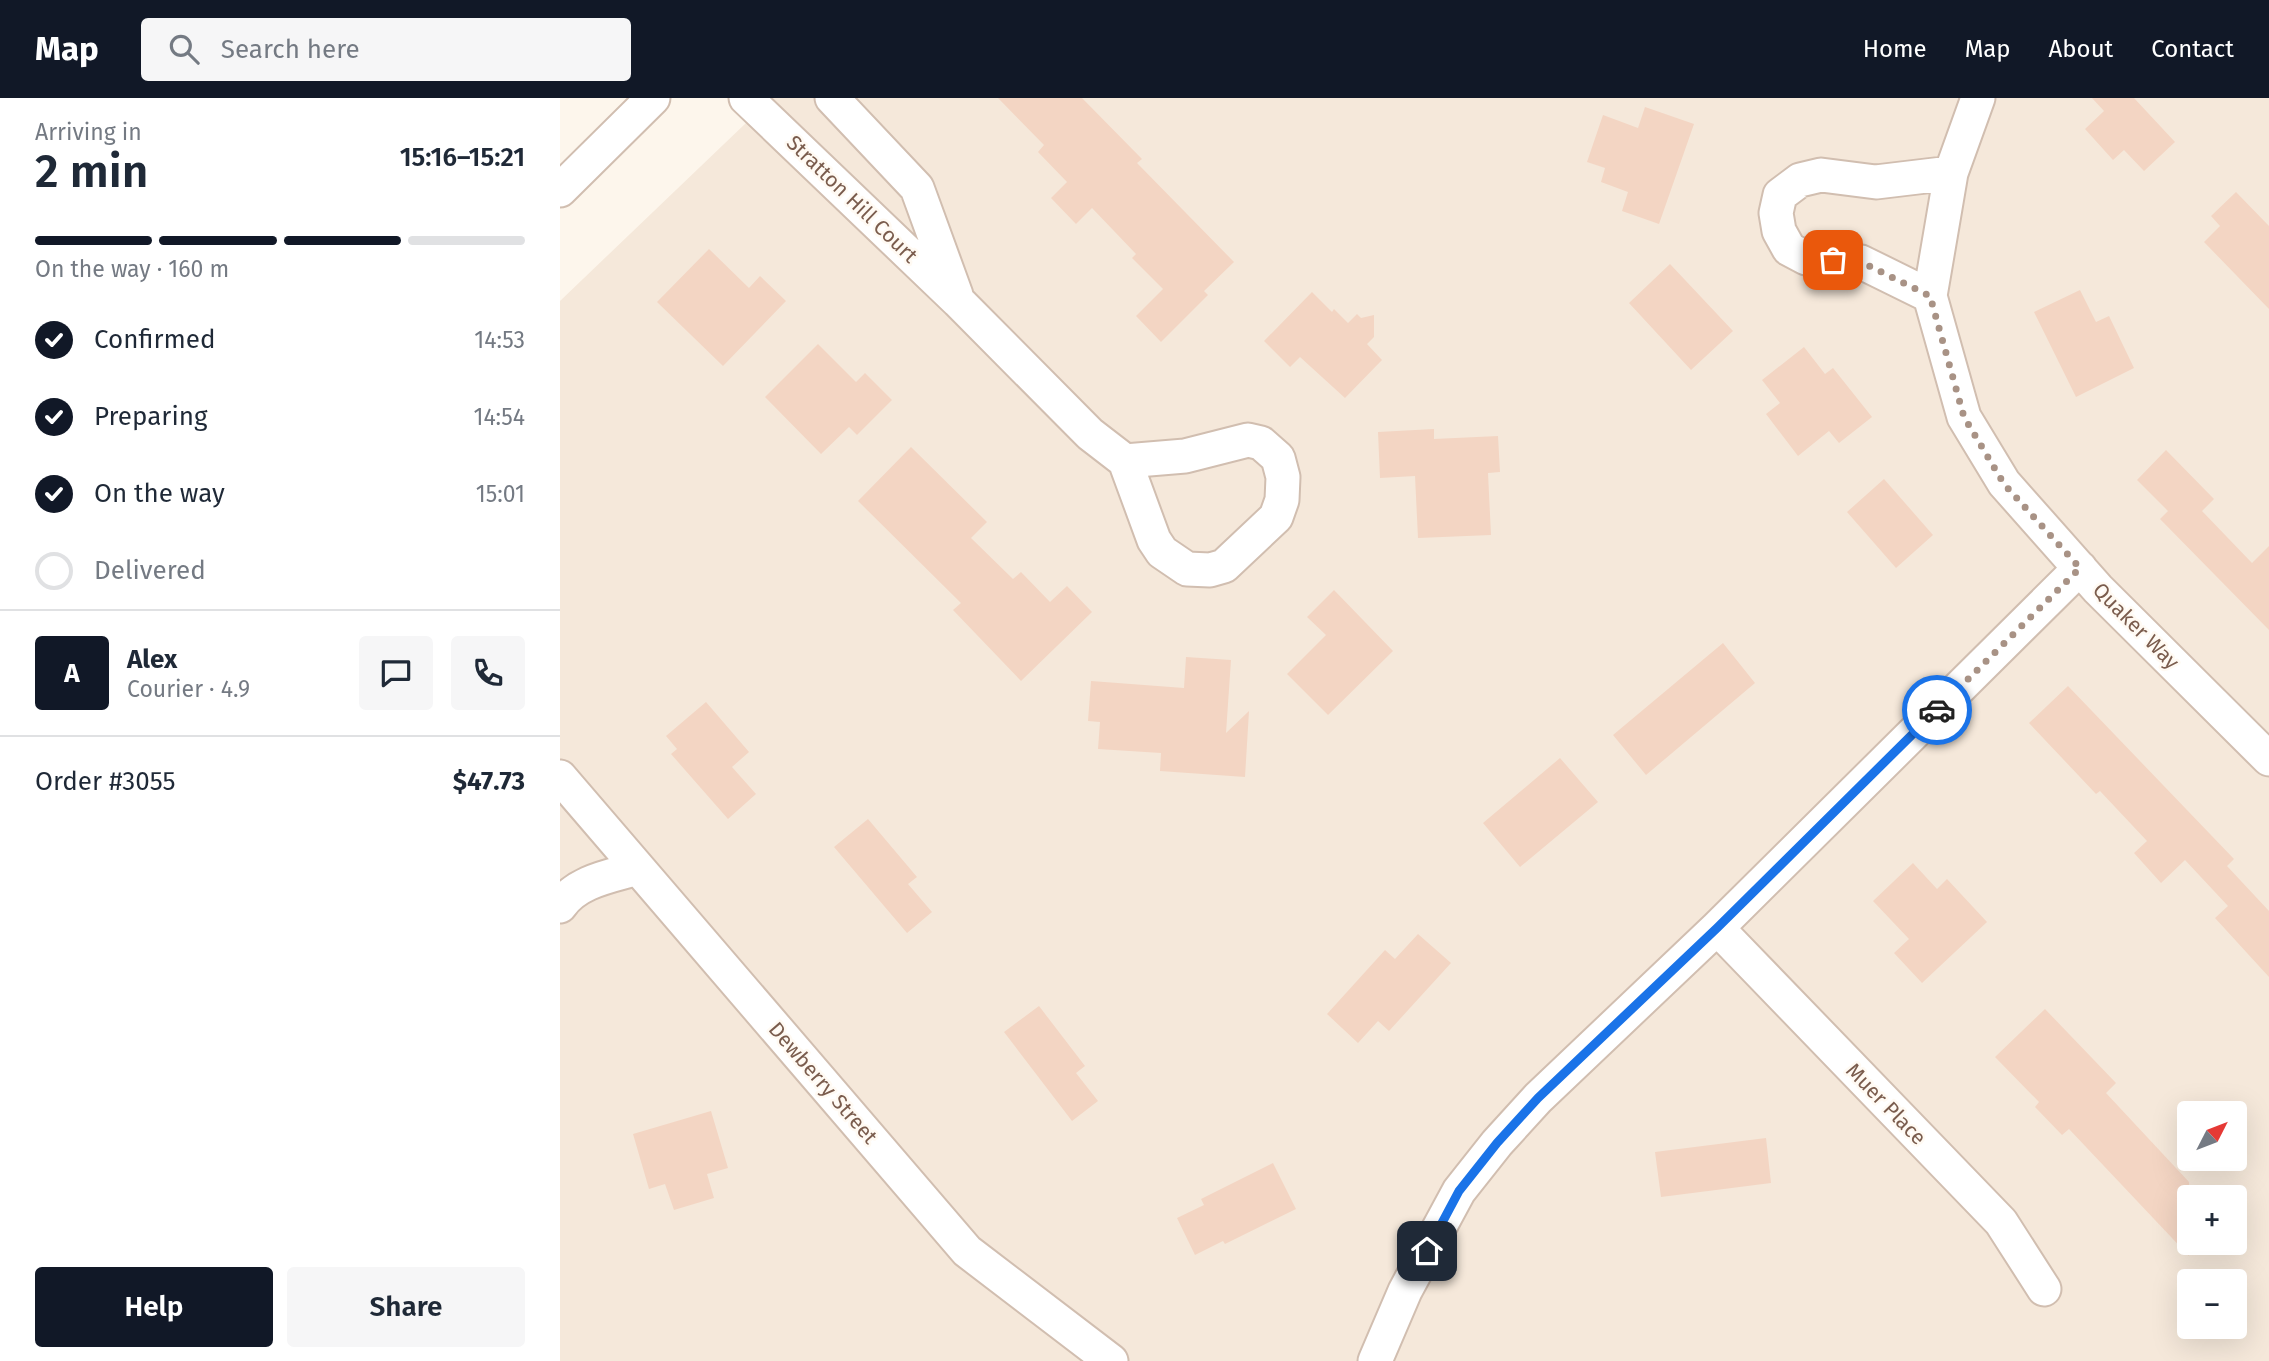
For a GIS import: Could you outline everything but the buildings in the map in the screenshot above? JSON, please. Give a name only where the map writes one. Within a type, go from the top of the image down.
[{"type":"street","points":[[560,190],[653,98]]},
{"type":"street","name":"Stratton Hill Court","points":[[746,98],[958,301],[1090,435],[1125,461]]},
{"type":"street","name":"Stratton Hill Court","points":[[832,98],[917,188],[958,301]]},
{"type":"street","name":"Quaker Way","points":[[1978,98],[1951,173],[1930,296],[1964,417],[2004,484],[2098,589],[2269,758]]},
{"type":"street","points":[[1930,296],[1861,262],[1806,258],[1788,249],[1779,231],[1776,213],[1780,195],[1800,180],[1821,175],[1876,182],[1951,173]]},
{"type":"street","points":[[1248,440],[1261,443],[1278,458],[1283,477],[1282,500],[1276,517],[1224,566],[1210,570],[1187,569],[1162,552],[1154,540],[1125,461],[1185,456],[1248,440]]},
{"type":"street","points":[[1375,1361],[1405,1291],[1459,1191],[1497,1143],[1538,1098],[1717,928],[2080,568]]},
{"type":"street","name":"Dewberry Street","points":[[560,777],[967,1251],[1111,1361]]},
{"type":"street","points":[[560,906],[567,895],[589,882],[638,868]]},
{"type":"street","name":"Muer Place","points":[[1717,928],[2001,1223],[2044,1289]]},
{"type":"shaded area","points":[[772,98],[2269,98],[2269,1361],[560,1361],[560,301]]},
{"type":"way so far","points":[[1833,260],[1861,262],[1930,296],[1964,417],[2004,484],[2080,568],[1937,710]]},
{"type":"route","points":[[1427,1251],[1459,1191],[1497,1143],[1538,1098],[1717,928],[1937,710]]}]
